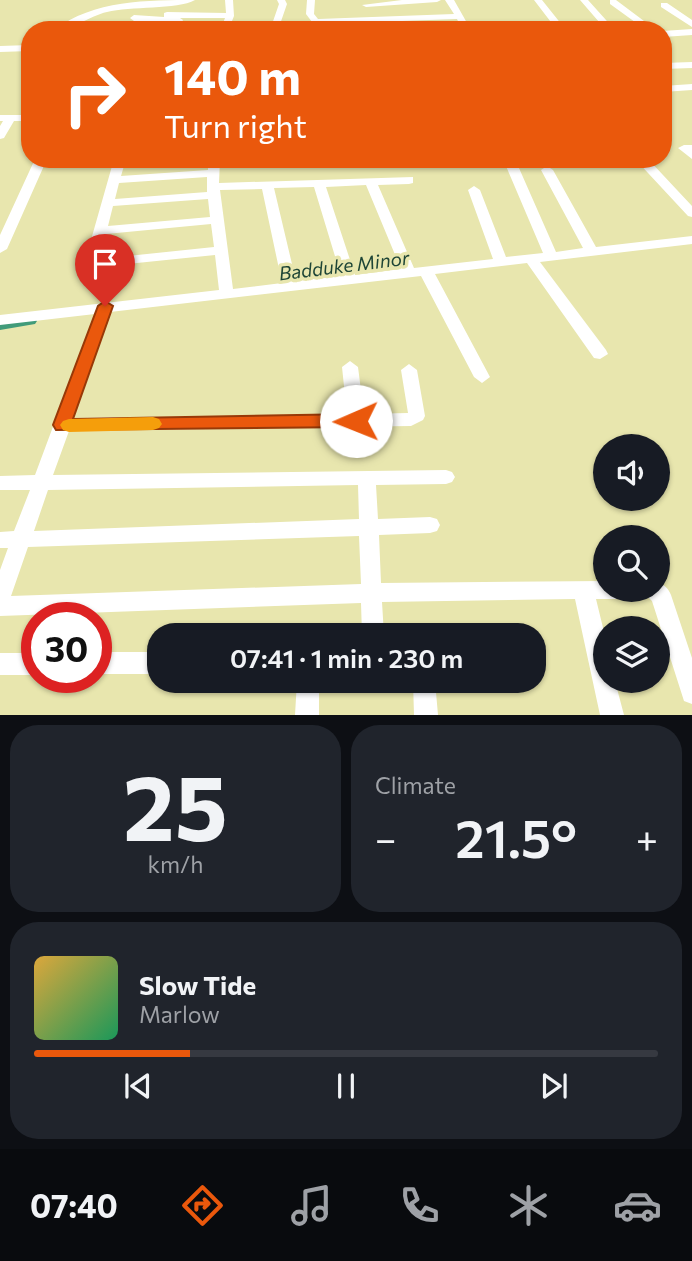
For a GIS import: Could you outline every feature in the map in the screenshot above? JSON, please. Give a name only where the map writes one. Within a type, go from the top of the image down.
[{"type":"street","points":[[71,21],[99,9],[191,0]]},
{"type":"street","points":[[228,21],[229,0]]},
{"type":"street","points":[[277,21],[284,4],[281,0]]},
{"type":"street","points":[[311,0],[310,14],[313,21]]},
{"type":"street","points":[[366,5],[438,0]]},
{"type":"street","points":[[449,0],[462,21]]},
{"type":"street","points":[[538,0],[555,21]]},
{"type":"street","points":[[584,0],[603,21]]},
{"type":"street","points":[[611,1],[623,0]]},
{"type":"street","points":[[611,1],[639,21]]},
{"type":"street","points":[[166,17],[173,2]]},
{"type":"street","points":[[132,21],[141,5]]},
{"type":"street","points":[[664,5],[692,24]]},
{"type":"street","points":[[134,18],[230,16]]},
{"type":"street","points":[[388,21],[460,16]]},
{"type":"street","points":[[166,17],[178,21]]},
{"type":"street","points":[[674,33],[692,32]]},
{"type":"street","points":[[674,33],[683,40]]},
{"type":"street","points":[[0,49],[21,48]]},
{"type":"street","points":[[687,66],[692,79]]},
{"type":"street","points":[[672,88],[692,87]]},
{"type":"street","points":[[0,136],[5,118]]},
{"type":"street","points":[[692,148],[684,148],[692,156]]},
{"type":"street","points":[[0,249],[37,168]]},
{"type":"street","points":[[117,168],[92,261],[98,263],[221,250]]},
{"type":"street","points":[[114,180],[200,168]]},
{"type":"street","points":[[214,168],[214,191],[226,292]]},
{"type":"street","points":[[513,168],[551,256]]},
{"type":"street","points":[[649,168],[692,213]]},
{"type":"street","points":[[547,170],[592,252]]},
{"type":"street","points":[[108,203],[267,185],[409,180]]},
{"type":"street","points":[[370,181],[409,273]]},
{"type":"street","points":[[319,183],[348,279]]},
{"type":"street","points":[[267,185],[290,285]]},
{"type":"street","points":[[474,190],[500,262]]},
{"type":"street","points":[[100,230],[217,220]]},
{"type":"street","points":[[0,320],[290,285],[409,273],[428,274],[500,262],[535,263],[551,256],[692,240]]},
{"type":"street","points":[[535,263],[600,354]]},
{"type":"street","points":[[428,274],[482,377]]},
{"type":"street","points":[[0,598],[105,306]]},
{"type":"street","points":[[350,367],[356,421]]},
{"type":"street","points":[[62,425],[415,419],[417,416],[409,370]]},
{"type":"street","points":[[0,482],[446,477]]},
{"type":"street","points":[[367,478],[372,623]]},
{"type":"street","points":[[0,540],[430,526]]},
{"type":"street","points":[[583,590],[612,715]]},
{"type":"street","points":[[0,606],[371,593],[593,590]]},
{"type":"street","points":[[663,602],[692,693]]},
{"type":"street","points":[[112,663],[147,663]]},
{"type":"street","points":[[0,664],[21,664]]},
{"type":"street","points":[[307,715],[308,693]]},
{"type":"street","points":[[425,693],[426,715]]},
{"type":"waterway","name":"Badduke Minor","points":[[0,326],[30,321]]},
{"type":"slow traffic","points":[[69,425],[153,424]]},
{"type":"route","points":[[105,306],[62,425],[356,421]]}]
